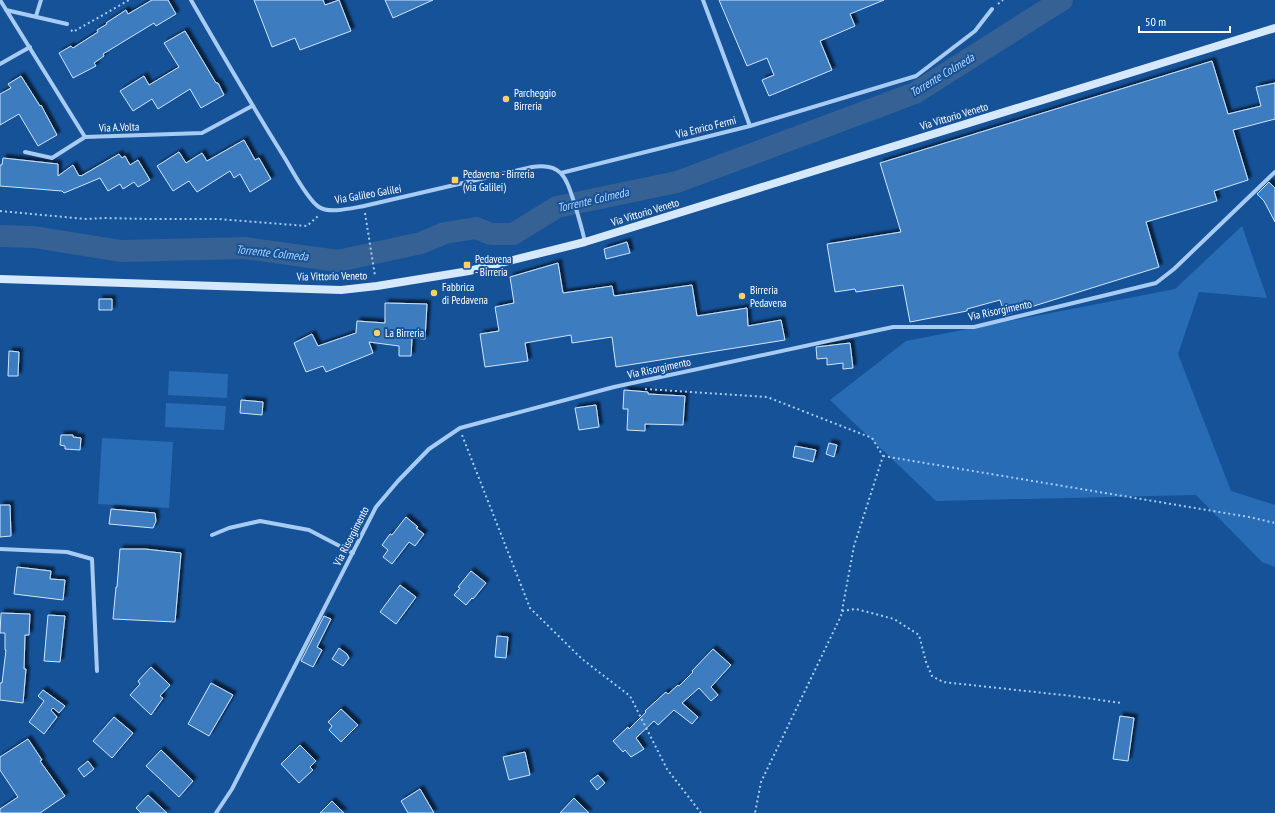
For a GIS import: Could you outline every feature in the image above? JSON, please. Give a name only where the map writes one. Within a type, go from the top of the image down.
[{"type":"main road","name":"Via Vittorio Veneto","points":[[0,279],[341,290],[377,286],[469,271],[586,242],[1275,28]]},
{"type":"street","name":"Via A.Volta","points":[[0,0],[85,137],[202,133],[252,106]]},
{"type":"street","points":[[36,16],[41,0]]},
{"type":"street","name":"Via Galileo Galilei","points":[[191,0],[252,106],[304,188],[320,208],[325,210],[340,210],[364,206],[532,167],[548,167],[561,173]]},
{"type":"street","name":"Via Enrico Fermi","points":[[561,173],[750,126],[703,0]]},
{"type":"street","points":[[750,126],[916,76],[976,31],[992,9]]},
{"type":"street","points":[[6,10],[68,24]]},
{"type":"street","points":[[0,64],[30,47]]},
{"type":"street","points":[[26,152],[52,158],[85,137]]},
{"type":"street","name":"Via Risorgimento","points":[[216,813],[232,789],[376,507],[398,481],[429,449],[460,428],[614,387],[893,327],[974,327],[1156,283],[1174,269],[1275,172]]},
{"type":"street","points":[[561,173],[568,183],[586,242]]},
{"type":"street","points":[[212,535],[230,528],[260,521],[309,530],[353,553]]},
{"type":"street","points":[[0,549],[67,552],[92,559],[97,671]]},
{"type":"path","points":[[68,24],[73,32],[129,0]]},
{"type":"path","points":[[364,206],[377,286]]},
{"type":"path","points":[[0,211],[86,218],[218,219],[306,226],[325,210]]},
{"type":"path","points":[[644,389],[767,397],[872,438],[883,456],[1249,517],[1275,523]]},
{"type":"path","points":[[460,428],[530,608],[582,659],[630,696],[667,769],[701,813]]},
{"type":"path","points":[[755,813],[762,782],[841,616],[854,546],[883,456]]},
{"type":"path","points":[[842,611],[856,609],[894,619],[919,635],[926,662],[932,676],[943,682],[1072,696],[1121,704]]},
{"type":"shaded area","points":[[1242,226],[1267,298],[1199,292],[1178,354],[1231,491],[1275,505],[1275,567],[1262,562],[1196,495],[936,501],[830,400],[906,341],[1175,289]]},
{"type":"shaded area","points":[[169,371],[228,374],[227,398],[168,395]]},
{"type":"shaded area","points":[[166,403],[226,406],[224,430],[165,427]]},
{"type":"shaded area","points":[[102,438],[173,442],[169,508],[98,504]]},
{"type":"building","points":[[152,0],[168,0],[176,14],[156,26],[154,23],[103,54],[104,56],[94,63],[96,66],[73,78],[59,53],[71,46],[73,48],[98,32],[97,30],[126,10],[128,14]]},
{"type":"building","points":[[254,0],[323,0],[325,5],[339,0],[351,31],[300,50],[295,38],[272,47]]},
{"type":"building","points":[[385,0],[433,0],[393,18]]},
{"type":"building","points":[[719,0],[884,0],[850,14],[855,26],[820,41],[832,70],[769,96],[762,80],[774,75],[767,58],[747,66]]},
{"type":"building","points":[[185,31],[224,95],[201,108],[190,89],[158,109],[152,99],[133,111],[120,91],[144,76],[149,85],[179,67],[164,43]]},
{"type":"building","points":[[1212,61],[1228,114],[1261,106],[1256,87],[1275,83],[1275,119],[1233,130],[1248,180],[1214,191],[1217,201],[1146,222],[1159,267],[1005,315],[1000,300],[967,309],[967,311],[910,322],[903,285],[856,292],[855,289],[835,292],[827,244],[901,232],[880,163]]},
{"type":"building","points":[[21,76],[40,106],[41,105],[57,135],[38,146],[19,114],[0,125],[0,94],[11,88],[8,84]]},
{"type":"building","points":[[244,140],[255,160],[259,158],[271,179],[250,192],[240,174],[234,178],[230,171],[197,192],[189,181],[173,191],[157,166],[179,152],[186,163],[202,153],[207,161]]},
{"type":"building","points":[[119,154],[122,158],[125,156],[130,165],[138,160],[150,180],[138,187],[134,182],[123,189],[120,184],[108,191],[100,178],[64,193],[62,191],[0,186],[0,165],[2,165],[3,158],[58,164],[58,176],[73,165],[79,176],[81,176]]},
{"type":"building","points":[[1269,182],[1275,188],[1275,222],[1264,201],[1257,194]]},
{"type":"building","points":[[627,242],[630,253],[606,259],[604,249]]},
{"type":"building","points":[[558,263],[563,293],[612,286],[614,296],[692,285],[697,316],[747,308],[748,326],[781,320],[785,340],[616,367],[612,337],[572,343],[571,335],[525,343],[528,361],[485,367],[480,334],[499,331],[495,307],[514,303],[510,277]]},
{"type":"building","points":[[99,299],[112,299],[112,310],[99,310]]},
{"type":"building","points":[[385,303],[427,304],[425,339],[412,338],[411,356],[399,356],[399,346],[369,342],[373,353],[326,372],[323,366],[306,372],[294,343],[312,334],[318,346],[356,333],[357,321],[385,323]]},
{"type":"building","points":[[850,343],[853,368],[843,369],[843,363],[827,365],[827,358],[817,359],[816,347]]},
{"type":"building","points":[[9,351],[19,352],[18,376],[8,376]]},
{"type":"building","points":[[624,390],[648,392],[648,394],[685,396],[683,425],[645,424],[645,431],[627,430],[628,409],[623,409]]},
{"type":"building","points":[[241,400],[263,402],[262,415],[240,413]]},
{"type":"building","points":[[596,405],[599,427],[579,430],[575,408]]},
{"type":"building","points":[[61,435],[73,435],[73,437],[81,438],[80,450],[65,449],[65,446],[60,445]]},
{"type":"building","points":[[829,443],[837,445],[834,457],[826,454]]},
{"type":"building","points":[[795,446],[816,450],[813,462],[793,457]]},
{"type":"building","points":[[0,505],[10,505],[11,536],[0,537]]},
{"type":"building","points":[[111,509],[155,513],[156,521],[153,528],[109,524]]},
{"type":"building","points":[[406,517],[424,534],[415,546],[409,542],[392,564],[383,557],[388,550],[382,545]]},
{"type":"building","points":[[120,549],[145,549],[181,553],[175,622],[113,619]]},
{"type":"building","points":[[17,567],[51,571],[50,579],[65,580],[63,600],[14,594]]},
{"type":"building","points":[[471,571],[486,583],[466,605],[454,595],[460,588],[458,587]]},
{"type":"building","points":[[400,585],[416,597],[396,624],[380,612]]},
{"type":"building","points":[[1,613],[30,614],[29,635],[25,635],[24,669],[26,669],[23,703],[0,700],[0,683],[2,683],[6,650],[5,633],[0,633]]},
{"type":"building","points":[[48,615],[65,616],[60,662],[44,661]]},
{"type":"building","points":[[324,616],[331,619],[317,647],[322,650],[313,667],[301,661]]},
{"type":"building","points":[[497,636],[508,637],[506,658],[495,657]]},
{"type":"building","points":[[339,648],[347,654],[349,658],[343,666],[332,659]]},
{"type":"building","points":[[713,649],[731,665],[711,687],[718,695],[711,701],[699,688],[682,703],[698,717],[692,724],[674,710],[658,725],[654,721],[636,738],[644,749],[631,757],[625,750],[623,752],[613,741],[628,727],[629,729],[646,712],[645,711],[666,692],[668,694],[678,685],[679,686]]},
{"type":"building","points":[[151,667],[170,685],[160,696],[163,698],[151,715],[130,695],[140,684],[138,681]]},
{"type":"building","points":[[211,683],[233,695],[209,736],[188,724]]},
{"type":"building","points":[[43,690],[65,706],[59,713],[53,708],[51,710],[57,717],[44,734],[29,722],[44,701],[38,696]]},
{"type":"building","points":[[341,709],[358,725],[341,742],[329,730],[332,726],[328,722]]},
{"type":"building","points":[[1120,716],[1134,718],[1128,761],[1113,759]]},
{"type":"building","points":[[114,717],[133,733],[112,758],[93,741]]},
{"type":"building","points":[[28,739],[42,760],[40,761],[65,796],[40,813],[0,813],[0,809],[18,797],[0,770],[0,757]]},
{"type":"building","points":[[300,745],[316,761],[310,767],[313,770],[299,783],[281,764]]},
{"type":"building","points":[[161,750],[193,781],[179,797],[146,766]]},
{"type":"building","points":[[525,752],[530,775],[509,780],[503,757]]},
{"type":"building","points":[[88,761],[94,769],[84,777],[78,769]]},
{"type":"building","points":[[598,775],[605,783],[597,790],[590,781]]},
{"type":"building","points":[[420,789],[434,813],[408,813],[401,801]]},
{"type":"building","points":[[148,795],[167,813],[141,813],[136,808]]},
{"type":"building","points":[[574,798],[589,813],[560,813]]},
{"type":"building","points":[[332,801],[344,813],[320,813]]},
{"type":"waterway","name":"Torrente Colmeda","points":[[0,236],[34,237],[121,251],[245,248],[338,261],[421,243],[445,233],[476,228],[491,234],[513,234],[557,207],[677,182],[915,93],[1062,0]]},
{"type":"place","name":"Parcheggio Birreria","points":[[506,99]]},
{"type":"place","name":"Pedavena - Birreria (via Galilei)","points":[[455,180]]},
{"type":"place","name":"Pedavena - Birreria","points":[[467,265]]},
{"type":"place","name":"Fabbrica di Pedavena","points":[[434,293]]},
{"type":"place","name":"Birreria Pedavena","points":[[742,296]]},
{"type":"place","name":"La Birreria","points":[[377,333]]}]
